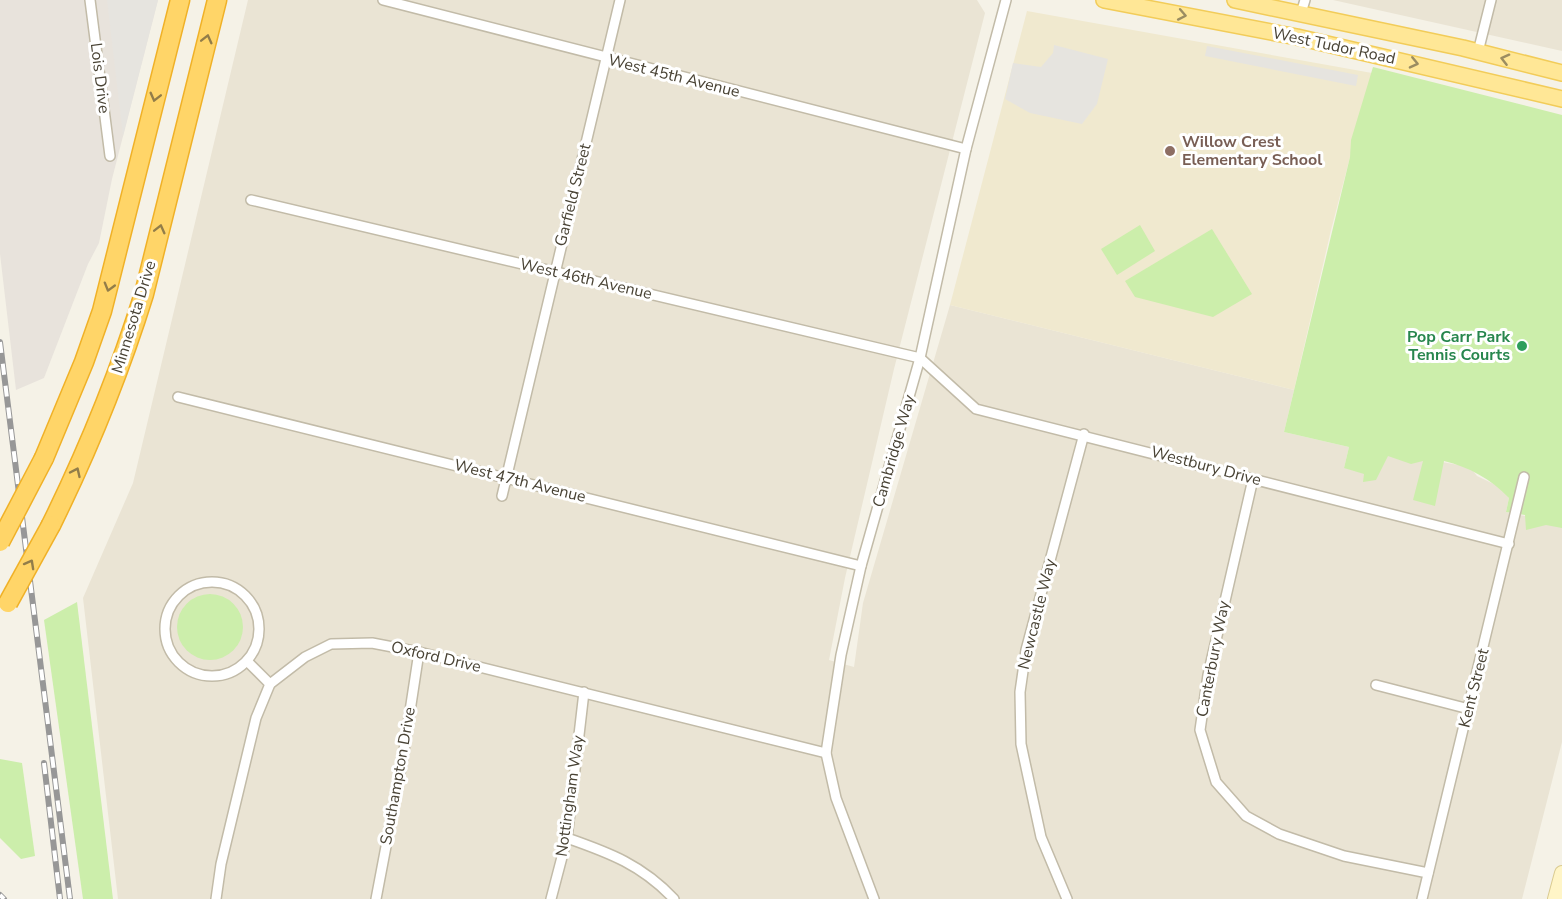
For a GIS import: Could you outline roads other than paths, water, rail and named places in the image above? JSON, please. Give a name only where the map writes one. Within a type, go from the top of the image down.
[{"type":"highway","name":"Minnesota Drive","points":[[0,542],[44,458],[84,362],[102,311],[180,0]]},
{"type":"highway","name":"Minnesota Drive","points":[[4,609],[51,525],[88,446],[132,332],[160,230],[217,0]]},
{"type":"main road","name":"West Tudor Road","points":[[1104,0],[1297,37],[1562,99]]},
{"type":"main road","name":"West Tudor Road","points":[[1235,0],[1303,6],[1562,73]]},
{"type":"main road","points":[[1555,899],[1562,873]]},
{"type":"street","name":"Lois Drive","points":[[90,0],[110,156]]},
{"type":"street","name":"West 45th Avenue","points":[[383,0],[966,149]]},
{"type":"street","name":"Garfield Street","points":[[502,496],[620,0]]},
{"type":"street","name":"Cambridge Way","points":[[874,899],[836,798],[826,753],[841,655],[861,566],[920,358],[966,149],[1006,0]]},
{"type":"street","points":[[1478,52],[1491,0]]},
{"type":"street","name":"West 46th Avenue","points":[[251,200],[920,358]]},
{"type":"street","name":"Westbury Drive","points":[[920,358],[976,409],[1084,434],[1509,544]]},
{"type":"street","name":"West 47th Avenue","points":[[178,397],[861,566]]},
{"type":"street","name":"Newcastle Way","points":[[1067,899],[1041,837],[1020,744],[1020,692],[1026,650],[1084,434]]},
{"type":"street","name":"Kent Street","points":[[1422,899],[1524,477]]},
{"type":"street","name":"Canterbury Way","points":[[1253,479],[1210,664],[1200,730],[1216,782],[1246,816],[1279,834],[1344,856],[1428,873]]},
{"type":"street","points":[[218,582],[232,586],[244,594],[254,606],[259,620],[259,634],[255,649],[247,661],[235,670],[222,675],[207,676],[193,672],[180,663],[171,652],[166,638],[165,623],[178,597],[189,588],[203,583],[218,582]]},
{"type":"street","name":"Oxford Drive","points":[[216,899],[221,864],[256,718],[270,684],[305,657],[331,644],[372,643],[419,652],[826,753]]},
{"type":"street","name":"Southampton Drive","points":[[375,899],[403,757],[419,652]]},
{"type":"street","points":[[247,661],[270,684]]},
{"type":"street","points":[[1376,685],[1469,709]]},
{"type":"street","name":"Nottingham Way","points":[[551,899],[567,837],[584,692]]},
{"type":"street","points":[[567,837],[633,864],[657,880],[674,899]]},
{"type":"railway","points":[[0,342],[70,899]]},
{"type":"railway","points":[[44,763],[60,899]]},
{"type":"railway","points":[[0,895],[4,899]]},
{"type":"place","name":"Willow Crest Elementary School","points":[[1170,151]]},
{"type":"place","name":"Pop Carr Park Tennis Courts","points":[[1522,346]]}]
